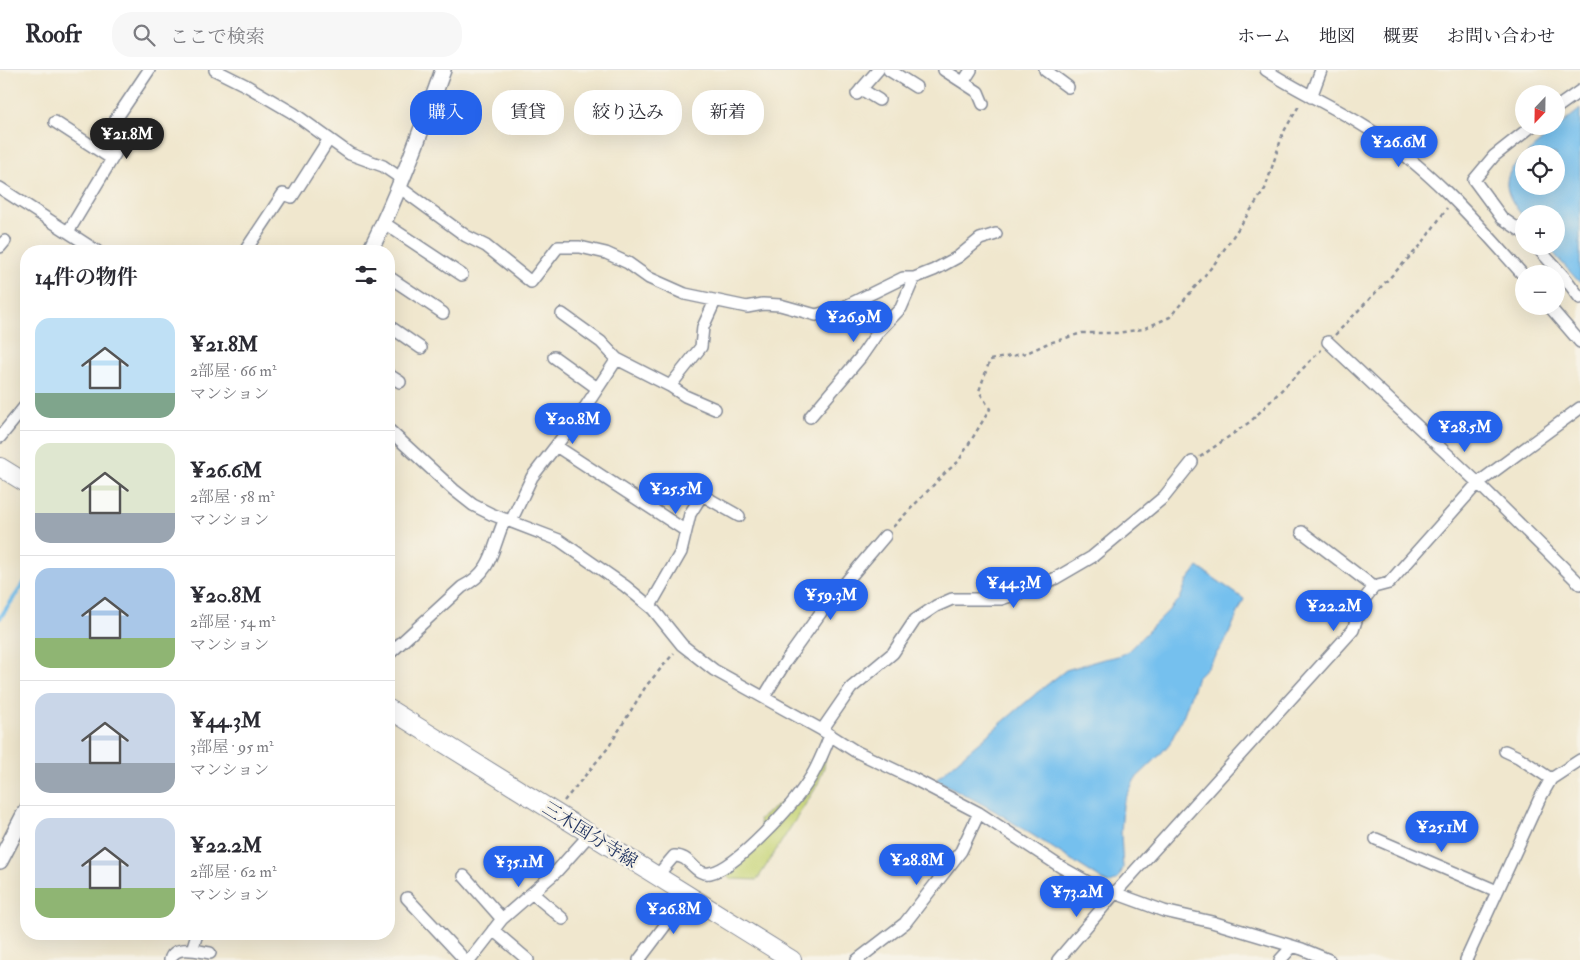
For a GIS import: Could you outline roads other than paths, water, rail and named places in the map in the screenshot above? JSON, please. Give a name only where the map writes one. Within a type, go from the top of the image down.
[{"type":"main road","points":[[373,245],[400,183],[443,70]]},
{"type":"main road","points":[[0,467],[20,479]]},
{"type":"main road","name":"三木国分寺線","points":[[395,713],[792,960]]},
{"type":"main road","points":[[0,861],[20,823]]},
{"type":"street","points":[[68,232],[115,154],[116,119],[149,70]]},
{"type":"street","points":[[215,70],[293,113],[350,154],[383,166],[400,183],[466,236],[486,246],[531,282],[558,246],[580,247],[606,253],[628,263],[649,278],[685,294],[747,307],[763,304],[780,305],[816,315],[844,307],[903,278],[914,278],[934,270],[958,257],[980,239],[996,234]]},
{"type":"street","points":[[878,70],[859,91],[880,100]]},
{"type":"street","points":[[889,70],[916,87]]},
{"type":"street","points":[[944,70],[964,81],[978,92],[982,104]]},
{"type":"street","points":[[964,81],[971,70]]},
{"type":"street","points":[[1045,70],[1068,87]]},
{"type":"street","points":[[1266,70],[1360,123],[1406,156],[1453,198],[1515,266]]},
{"type":"street","points":[[1308,95],[1320,70]]},
{"type":"street","points":[[1565,102],[1580,91]]},
{"type":"street","points":[[55,122],[112,159]]},
{"type":"street","points":[[1515,227],[1502,218],[1474,180],[1494,156],[1521,135]]},
{"type":"street","points":[[249,245],[283,194],[292,197],[329,139]]},
{"type":"street","points":[[0,188],[89,245]]},
{"type":"street","points":[[384,223],[462,275]]},
{"type":"street","points":[[1544,255],[1580,298]]},
{"type":"street","points":[[810,417],[860,358],[878,332],[901,308],[914,278]]},
{"type":"street","points":[[395,280],[442,313]]},
{"type":"street","points":[[670,386],[701,347],[704,327],[715,301]]},
{"type":"street","points":[[562,314],[601,342],[617,359],[670,386],[685,396],[715,409]]},
{"type":"street","points":[[1557,315],[1580,342]]},
{"type":"street","points":[[395,330],[421,348]]},
{"type":"street","points":[[1328,342],[1478,483],[1580,584]]},
{"type":"street","points":[[554,357],[597,388]]},
{"type":"street","points":[[395,648],[462,587],[475,580],[485,569],[495,551],[496,539],[532,477],[617,359]]},
{"type":"street","points":[[395,379],[400,382]]},
{"type":"street","points":[[1058,960],[1115,893],[1353,630],[1362,602],[1374,587],[1389,583],[1478,483],[1580,408]]},
{"type":"street","points":[[0,437],[20,412]]},
{"type":"street","points":[[395,436],[473,505],[491,514],[560,540],[625,586],[650,606],[682,645],[714,670],[855,751],[979,812],[1060,866],[1093,885],[1164,912],[1212,922],[1292,946],[1329,960]]},
{"type":"street","points":[[556,446],[686,531]]},
{"type":"street","points":[[657,876],[674,856],[681,856],[688,860],[696,870],[710,873],[722,868],[742,854],[794,802],[810,779],[826,733],[851,688],[893,653],[915,620],[936,606],[952,599],[1001,599],[1029,590],[1063,574],[1092,557],[1164,497],[1192,462]]},
{"type":"street","points":[[650,606],[681,552],[690,514],[702,495],[739,516]]},
{"type":"street","points":[[1302,532],[1374,587]]},
{"type":"street","points":[[764,697],[786,661],[824,608],[885,536]]},
{"type":"street","points":[[1505,751],[1518,757],[1551,779]]},
{"type":"street","points":[[1466,960],[1551,779],[1580,760]]},
{"type":"street","points":[[857,960],[905,922],[961,851],[979,812]]},
{"type":"street","points":[[470,960],[502,919],[556,872],[590,834]]},
{"type":"street","points":[[1376,839],[1497,891]]},
{"type":"street","points":[[464,876],[502,919]]},
{"type":"street","points":[[532,893],[563,920]]},
{"type":"street","points":[[639,960],[688,895]]},
{"type":"street","points":[[407,898],[465,960]]},
{"type":"street","points":[[493,930],[528,960]]},
{"type":"street","points":[[192,950],[195,940]]},
{"type":"street","points":[[1280,960],[1292,946]]},
{"type":"street","points":[[170,960],[171,955],[177,950],[210,953]]},
{"type":"water","points":[[1580,109],[1580,283],[1555,255],[1565,255],[1565,205],[1515,205],[1507,187],[1507,179],[1515,165],[1515,195],[1565,195],[1565,145],[1537,145],[1549,135],[1565,135],[1565,122]]},
{"type":"water","points":[[1198,567],[1244,599],[1227,638],[1208,666],[1197,677],[1184,714],[1170,743],[1135,779],[1123,804],[1121,834],[1123,868],[1118,879],[1109,884],[995,811],[936,779],[1066,670],[1118,656],[1128,651],[1180,599],[1187,581]]},
{"type":"waterway","points":[[0,618],[20,589]]}]
